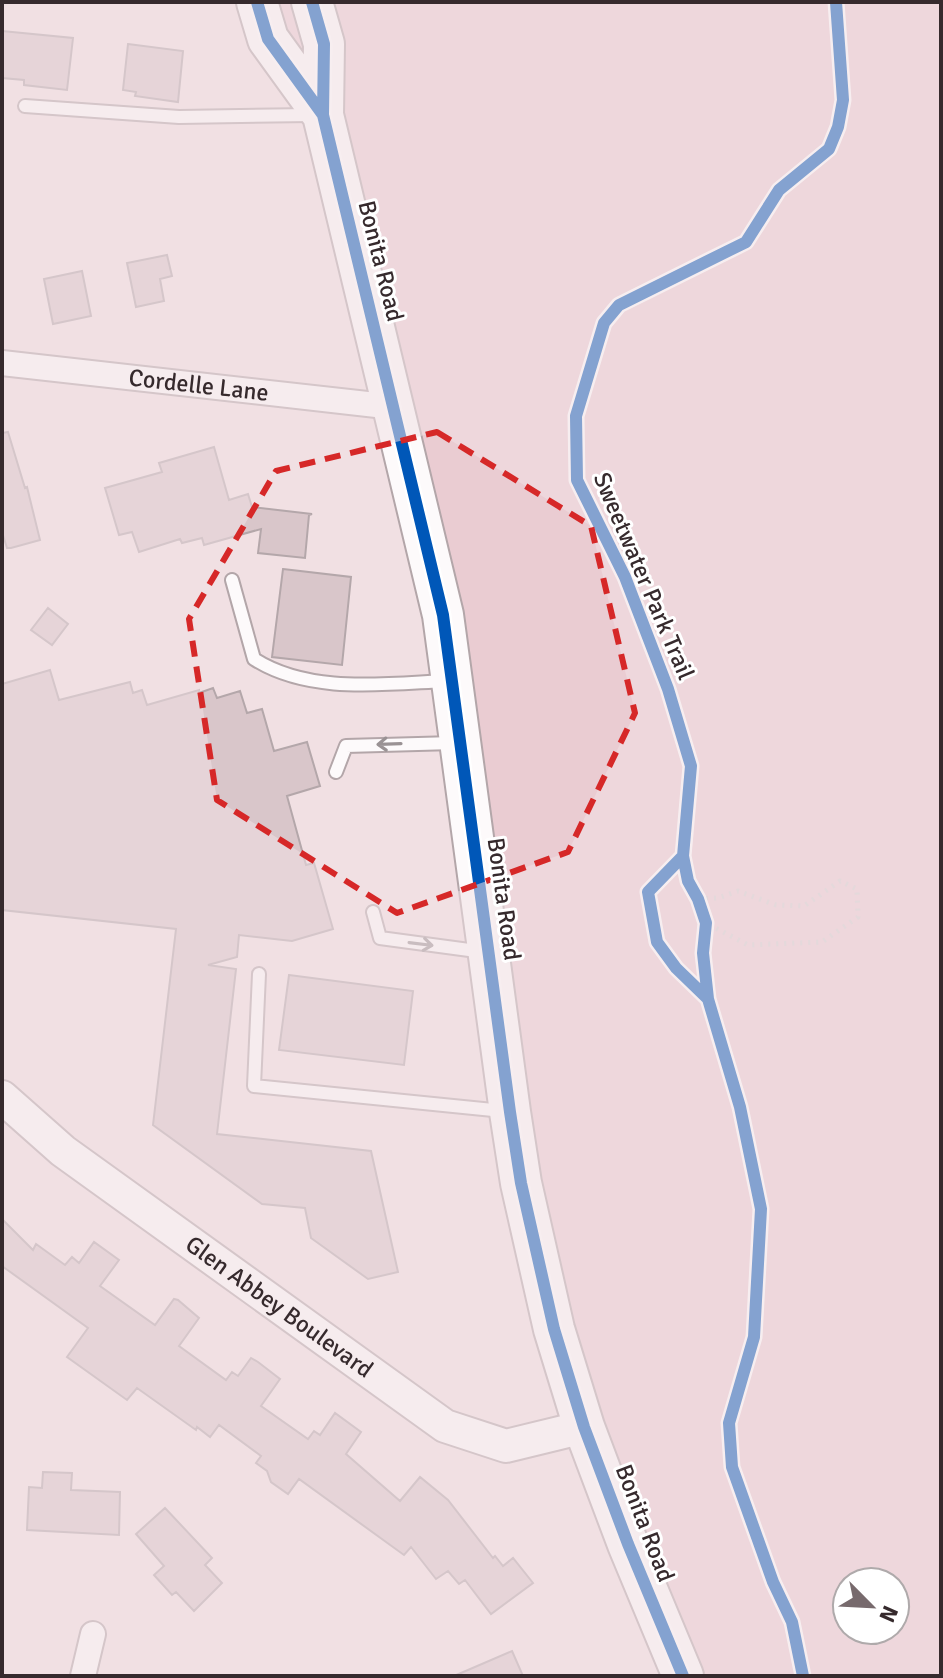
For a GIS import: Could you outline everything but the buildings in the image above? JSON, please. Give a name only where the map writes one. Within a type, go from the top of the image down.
[{"type":"main road","name":"Bonita Road","points":[[257,2],[268,39],[323,115]]},
{"type":"main road","name":"Bonita Road","points":[[312,2],[324,44],[323,115],[443,615],[521,1183],[554,1329],[584,1427],[683,1676]]},
{"type":"street","name":"Cordelle Lane","points":[[2,363],[394,407]]},
{"type":"street","name":"Glen Abbey Boulevard","points":[[2,1097],[63,1151],[445,1426],[506,1446],[584,1427]]},
{"type":"street","points":[[83,1676],[93,1634]]},
{"type":"lane","points":[[25,106],[179,117],[323,115]]},
{"type":"lane","points":[[232,580],[254,659],[271,670],[303,680],[361,684],[452,680]]},
{"type":"lane","points":[[336,772],[346,746],[461,742]]},
{"type":"lane","points":[[373,912],[380,938],[490,953]]},
{"type":"lane","points":[[259,974],[254,1086],[510,1112]]},
{"type":"path","points":[[698,899],[718,898],[738,891],[776,905],[804,906],[840,881],[857,889],[858,917],[822,942],[748,945],[706,923]]},
{"type":"highlighted area","points":[[437,432],[591,526],[635,713],[568,852],[397,913],[217,800],[189,619],[276,471]]},
{"type":"shaded area","points":[[276,2],[941,2],[941,1676],[684,1676],[584,1428],[461,742]]},
{"type":"cycle path","points":[[257,2],[268,39],[323,115]]},
{"type":"cycle path","points":[[312,2],[324,44],[323,115],[443,615],[521,1183],[554,1329],[584,1427],[683,1676]]},
{"type":"cycle path","name":"Sweetwater Park Trail","points":[[803,1676],[792,1622],[773,1582],[732,1467],[729,1423],[754,1337],[761,1209],[740,1107],[708,999],[703,953],[706,923],[688,881],[683,856],[691,766],[668,689],[625,577],[577,480],[576,416],[604,323],[619,305],[746,242],[779,190],[829,149],[838,127],[843,100],[836,2]]},
{"type":"cycle path","points":[[683,856],[648,892],[657,942],[676,968],[708,999]]}]
